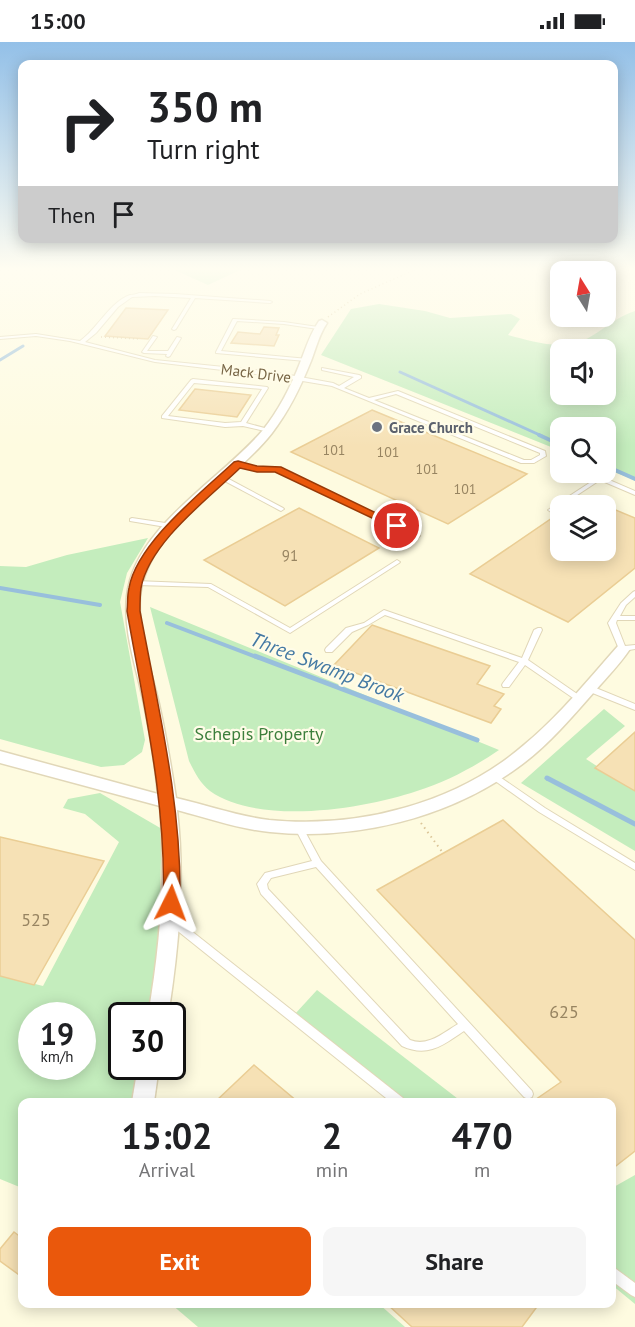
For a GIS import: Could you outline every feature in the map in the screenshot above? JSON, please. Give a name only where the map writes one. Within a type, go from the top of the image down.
[{"type":"street","points":[[160,1002],[171,920],[173,858],[168,802],[155,721],[135,626],[133,599],[136,583],[152,551],[172,526],[238,464],[269,430],[299,378],[320,327]]},
{"type":"street","points":[[0,757],[74,780],[259,825],[298,828],[366,822],[412,811],[448,799],[494,777],[538,742],[629,648]]},
{"type":"street","points":[[144,1098],[147,1080]]},
{"type":"lane","points":[[81,343],[97,327]]},
{"type":"lane","points":[[231,327],[218,352],[306,360]]},
{"type":"lane","name":"Mack Drive","points":[[0,338],[25,334],[81,343],[165,362],[299,378],[341,387],[523,462],[532,462],[543,456],[543,452],[396,392],[371,399]]},
{"type":"lane","points":[[154,338],[144,352],[170,353]]},
{"type":"lane","points":[[165,362],[179,338]]},
{"type":"lane","points":[[324,369],[359,377],[341,387]]},
{"type":"lane","points":[[243,424],[265,388],[193,381],[164,417],[225,425],[243,424],[269,430]]},
{"type":"lane","points":[[238,464],[257,469],[277,469],[417,536]]},
{"type":"lane","points":[[223,478],[281,509]]},
{"type":"lane","points":[[574,495],[600,478],[635,493]]},
{"type":"lane","points":[[132,520],[172,526]]},
{"type":"lane","points":[[136,583],[208,585],[290,631],[397,562]]},
{"type":"lane","points":[[629,648],[614,630],[612,623],[623,604],[635,594]]},
{"type":"lane","points":[[329,650],[349,630],[366,624],[384,612],[524,661],[583,693],[635,707]]},
{"type":"lane","points":[[615,618],[635,618]]},
{"type":"lane","points":[[506,685],[524,661],[538,630]]},
{"type":"lane","points":[[494,777],[542,810],[635,867]]},
{"type":"lane","points":[[298,828],[318,863],[528,1094]]},
{"type":"lane","points":[[318,863],[268,875],[262,884],[264,891],[410,1046],[429,1046],[464,1025]]},
{"type":"lane","points":[[171,920],[394,1098]]},
{"type":"lane","points":[[616,1276],[635,1291]]},
{"type":"path","points":[[90,336],[154,338]]},
{"type":"path","points":[[412,811],[443,853]]},
{"type":"green space","points":[[339,327],[514,327],[508,335],[550,344],[550,405],[616,405],[616,339],[586,339],[606,327],[635,327],[635,480],[616,473],[616,417],[550,417],[550,447],[321,355]]},
{"type":"green space","name":"Schepis Property","points":[[148,538],[127,573],[120,602],[145,740],[142,752],[124,765],[101,767],[0,739],[0,566],[26,567],[67,555]]},
{"type":"green space","name":"Schepis Property","points":[[150,607],[499,750],[439,783],[369,804],[312,811],[283,811],[231,802],[206,788],[189,761]]},
{"type":"green space","points":[[604,709],[625,726],[586,759],[635,791],[635,851],[521,783]]},
{"type":"green space","points":[[100,793],[162,829],[156,1002],[108,1002],[108,1080],[155,1080],[154,1098],[18,1098],[18,1186],[0,1179],[0,975],[43,986],[119,842],[85,814],[63,808],[68,799]]},
{"type":"green space","points":[[317,990],[457,1098],[394,1098],[295,1014]]},
{"type":"green space","points":[[635,1175],[635,1304],[616,1288],[616,1186]]},
{"type":"green space","points":[[176,1308],[384,1308],[405,1327],[198,1327]]},
{"type":"building","points":[[112,327],[156,327],[148,339],[105,336]]},
{"type":"building","points":[[264,327],[279,328],[276,335],[279,335],[274,346],[231,343],[238,332],[260,334]]},
{"type":"building","points":[[195,389],[251,395],[237,417],[179,410]]},
{"type":"building","points":[[372,410],[527,474],[448,524],[291,452]]},
{"type":"building","points":[[299,508],[379,548],[285,606],[204,560]]},
{"type":"building","points":[[616,510],[635,518],[635,568],[568,622],[470,574],[550,519],[550,561],[616,561]]},
{"type":"building","points":[[372,625],[490,666],[477,684],[504,694],[494,706],[501,709],[491,723],[334,665]]},
{"type":"building","points":[[635,732],[635,791],[595,768]]},
{"type":"building","points":[[503,820],[635,940],[635,1151],[616,1166],[616,1098],[538,1098],[561,1082],[377,890]]},
{"type":"building","points":[[0,837],[104,861],[34,985],[0,976]]},
{"type":"building","points":[[254,1065],[293,1098],[219,1098]]},
{"type":"building","points":[[14,1232],[18,1235],[18,1274],[0,1261],[0,1249]]},
{"type":"building","points":[[391,1308],[536,1308],[522,1327],[412,1327]]},
{"type":"waterway","name":"Three Swamp Brook","points":[[0,360],[23,346]]},
{"type":"waterway","name":"Three Swamp Brook","points":[[400,372],[542,436]]},
{"type":"waterway","name":"Three Swamp Brook","points":[[539,435],[550,440]]},
{"type":"waterway","name":"Three Swamp Brook","points":[[616,470],[635,479]]},
{"type":"waterway","name":"Three Swamp Brook","points":[[0,588],[100,605]]},
{"type":"waterway","name":"Three Swamp Brook","points":[[167,623],[259,658]]},
{"type":"waterway","name":"Three Swamp Brook","points":[[255,656],[477,740]]},
{"type":"waterway","name":"Three Swamp Brook","points":[[547,778],[635,824]]},
{"type":"place","name":"Grace Church","points":[[377,427]]},
{"type":"route","points":[[171,903],[173,858],[168,802],[155,721],[133,611],[135,587],[144,563],[168,531],[238,464],[257,469],[277,469],[397,526]]}]
